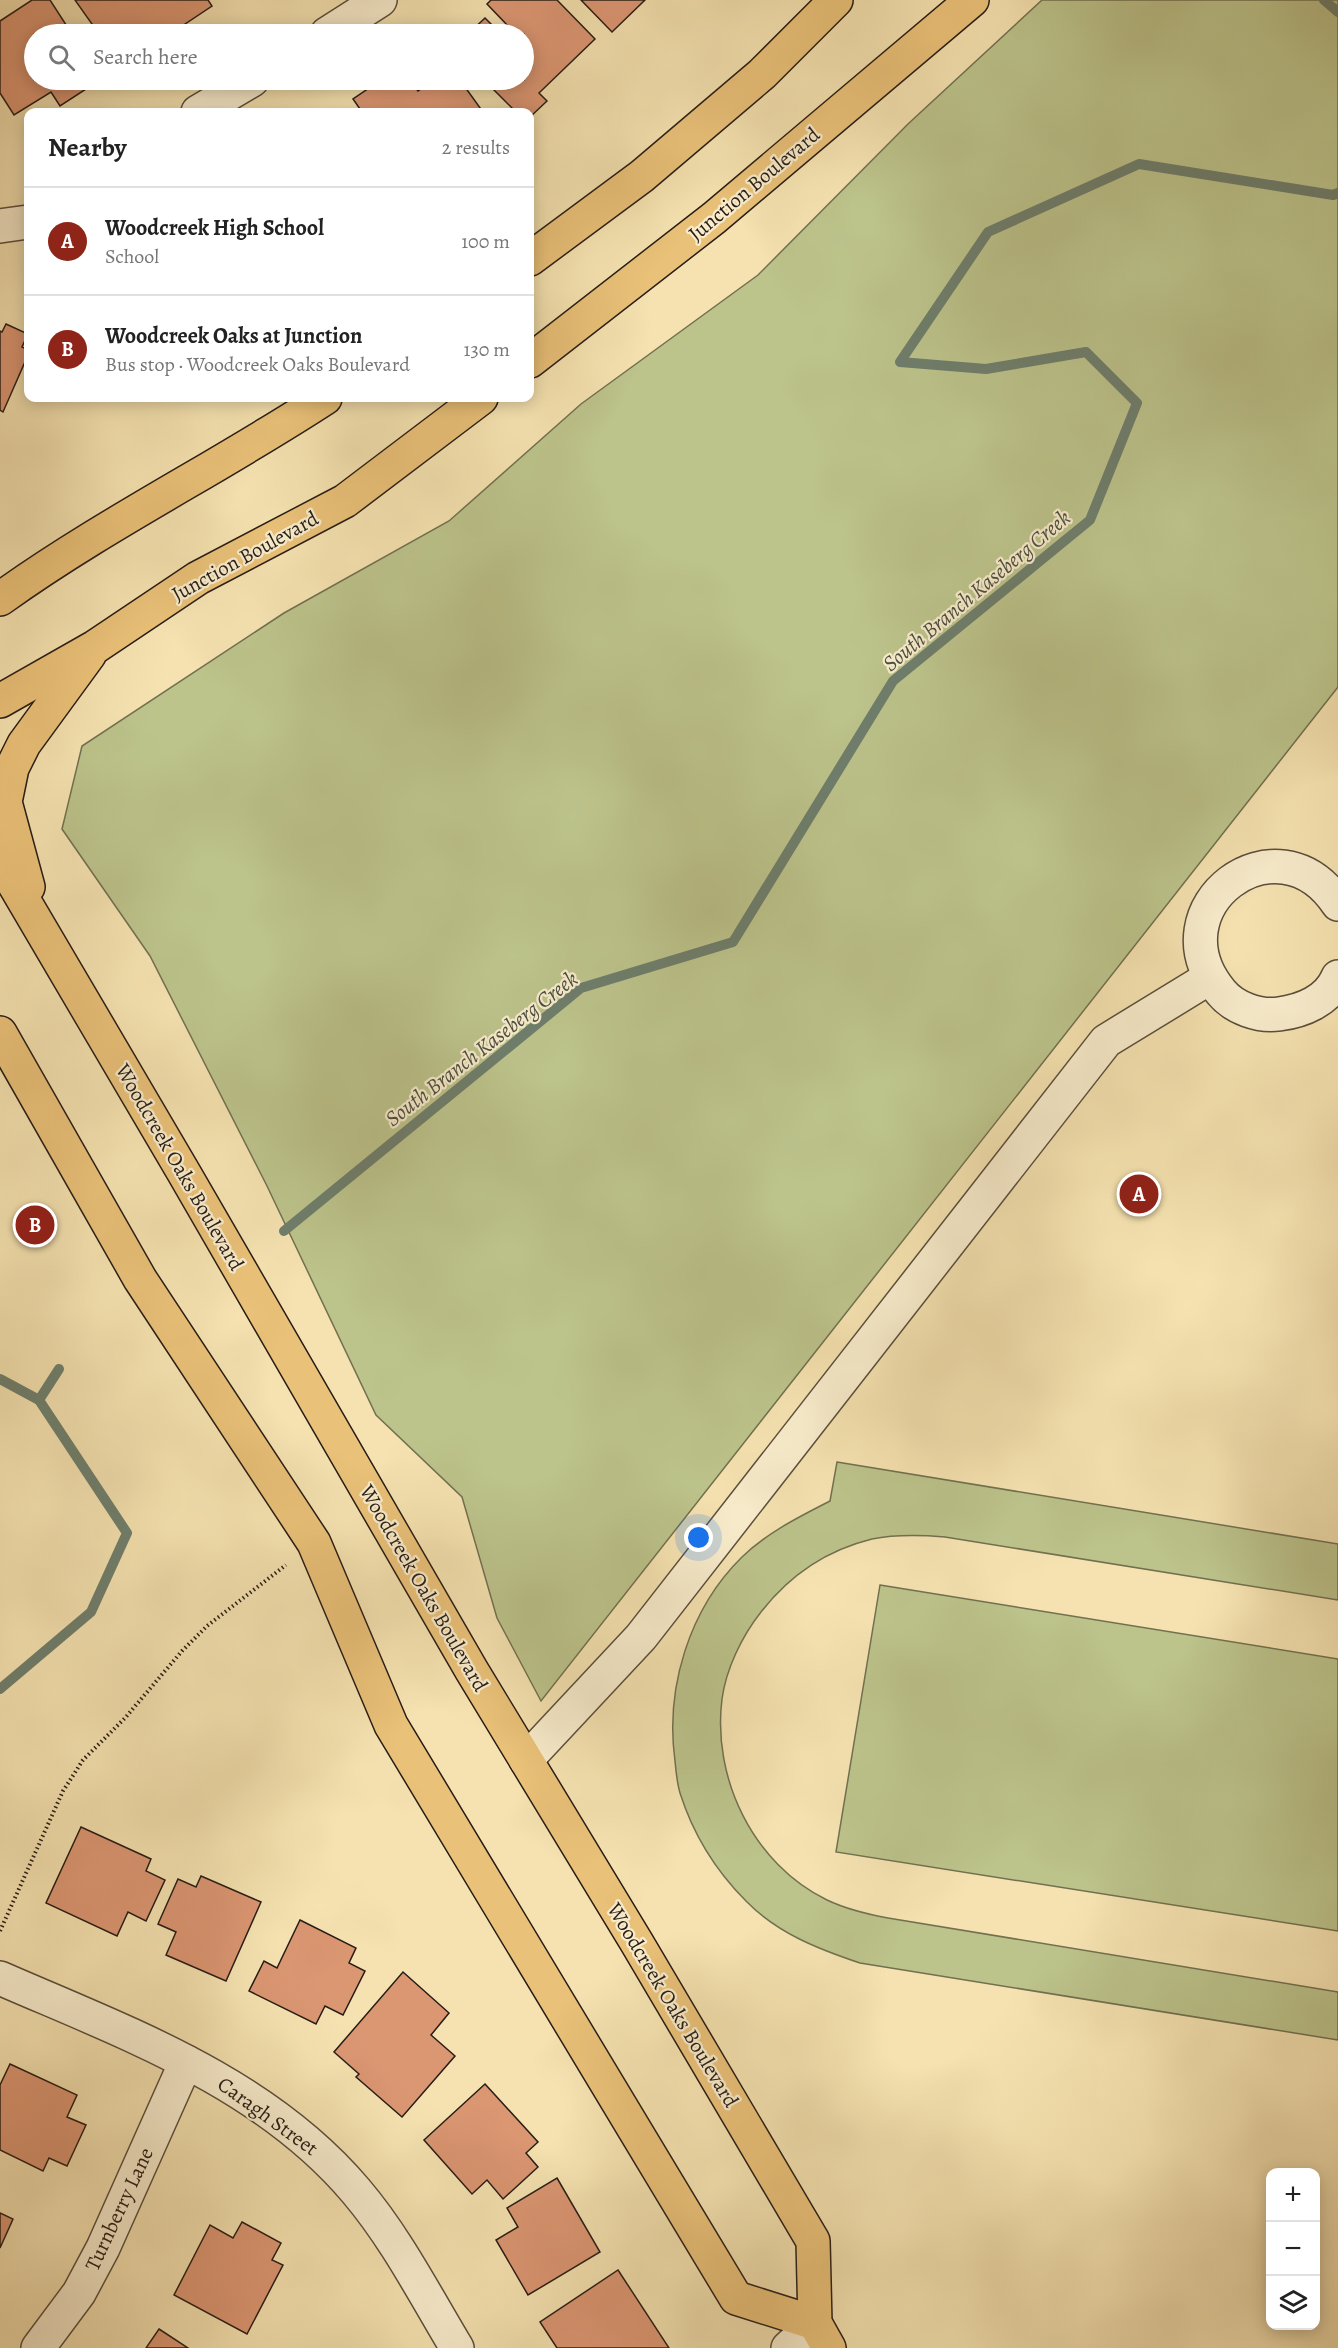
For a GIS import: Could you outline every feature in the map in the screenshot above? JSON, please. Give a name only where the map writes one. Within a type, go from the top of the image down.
[{"type":"main road","points":[[534,256],[642,176],[762,74],[836,0]]},
{"type":"main road","name":"Junction Boulevard","points":[[534,358],[714,218],[972,0]]},
{"type":"main road","points":[[0,599],[15,581],[318,402]]},
{"type":"main road","name":"Junction Boulevard","points":[[0,701],[95,647],[198,578],[345,501],[476,402]]},
{"type":"main road","points":[[37,921],[4,802],[12,768],[24,744],[95,647]]},
{"type":"main road","name":"Woodcreek Oaks Boulevard","points":[[0,860],[526,1760],[813,2241],[822,2336]]},
{"type":"main road","points":[[0,1033],[140,1279],[314,1542],[391,1725],[736,2298],[822,2336]]},
{"type":"street","points":[[343,24],[380,0]]},
{"type":"street","points":[[205,108],[235,90]]},
{"type":"street","points":[[0,226],[24,223]]},
{"type":"street","points":[[1338,904],[1329,890],[1310,875],[1287,867],[1263,867],[1240,874],[1221,888],[1207,908],[1200,931],[1201,956],[1209,978],[1225,997],[1247,1011],[1272,1015],[1297,1012],[1319,1000],[1338,977]]},
{"type":"street","points":[[526,1760],[641,1637],[1106,1041],[1209,978]]},
{"type":"street","name":"Caragh Street","points":[[0,1978],[186,2062],[230,2086],[304,2139],[335,2168],[379,2220],[457,2348]]},
{"type":"street","name":"Turnberry Lane","points":[[38,2348],[79,2293],[103,2248],[186,2062]]},
{"type":"street","points":[[788,2348],[822,2336]]},
{"type":"path","points":[[0,1931],[63,1791],[83,1760],[133,1710],[182,1651],[207,1626],[314,1542]]},
{"type":"green space","points":[[1042,0],[1338,0],[1338,687],[541,1701],[497,1618],[462,1497],[376,1415],[267,1186],[150,956],[62,829],[82,746],[284,613],[449,521],[581,404],[758,275],[908,124]]},
{"type":"green space","points":[[837,1462],[1338,1544],[1338,1600],[945,1537],[891,1536],[855,1544],[824,1557],[810,1566],[784,1587],[754,1621],[741,1642],[727,1676],[722,1699],[721,1729],[724,1759],[731,1788],[743,1816],[778,1865],[801,1884],[827,1900],[856,1911],[888,1918],[1338,1992],[1338,2040],[860,1963],[814,1946],[785,1931],[758,1912],[724,1877],[698,1837],[679,1789],[673,1733],[674,1706],[685,1651],[708,1601],[723,1578],[742,1557],[762,1540],[784,1526],[830,1501]]},
{"type":"green space","points":[[880,1585],[1338,1659],[1338,1931],[836,1852]]},
{"type":"building","points":[[32,0],[50,0],[66,24],[24,24],[24,90],[85,90],[60,106],[51,92],[14,115],[0,93],[0,21]]},
{"type":"building","points":[[75,0],[208,0],[212,6],[185,24],[92,24]]},
{"type":"building","points":[[491,0],[557,0],[595,39],[539,93],[547,101],[534,113],[534,108],[512,108],[494,90],[534,90],[534,24],[506,24],[487,4]]},
{"type":"building","points":[[581,0],[645,0],[612,32]]},
{"type":"building","points":[[485,18],[491,24],[479,24]]},
{"type":"building","points":[[366,90],[467,90],[480,108],[359,108],[353,99]]},
{"type":"building","points":[[6,324],[24,332],[22,347],[24,348],[24,364],[3,412],[0,410],[0,331],[2,332]]},
{"type":"building","points":[[81,1827],[151,1859],[146,1871],[165,1880],[146,1921],[128,1912],[117,1936],[46,1903]]},
{"type":"building","points":[[201,1876],[261,1902],[226,1981],[166,1955],[176,1932],[158,1924],[178,1879],[196,1887]]},
{"type":"building","points":[[300,1920],[356,1948],[349,1963],[365,1971],[343,2015],[325,2006],[316,2024],[249,1991],[264,1961],[277,1968]]},
{"type":"building","points":[[403,1972],[449,2013],[431,2035],[455,2056],[402,2117],[356,2077],[359,2074],[334,2052]]},
{"type":"building","points":[[10,2064],[77,2095],[67,2117],[86,2125],[67,2166],[49,2158],[43,2171],[0,2150],[0,2085]]},
{"type":"building","points":[[485,2084],[538,2142],[526,2153],[538,2167],[503,2199],[487,2180],[472,2194],[424,2140]]},
{"type":"building","points":[[557,2178],[600,2252],[528,2295],[496,2240],[518,2227],[507,2208]]},
{"type":"building","points":[[0,2213],[13,2219],[0,2248]]},
{"type":"building","points":[[242,2222],[281,2243],[272,2260],[283,2265],[247,2334],[174,2295],[210,2225],[233,2238]]},
{"type":"building","points":[[618,2270],[669,2348],[557,2348],[540,2322]]},
{"type":"building","points":[[159,2329],[188,2348],[146,2348]]},
{"type":"waterway","points":[[1324,0],[1338,12]]},
{"type":"waterway","name":"South Branch Kaseberg Creek","points":[[284,1231],[581,988],[733,942],[893,681],[1090,520],[1137,403],[1086,352],[986,369],[900,362],[988,232],[1139,164],[1333,195],[1338,193]]},
{"type":"waterway","name":"South Branch Kaseberg Creek","points":[[0,1689],[91,1612],[127,1533],[39,1400],[59,1369]]},
{"type":"waterway","points":[[0,1379],[39,1400]]},
{"type":"place","name":"Woodcreek High School","points":[[1139,1194]]},
{"type":"place","name":"Woodcreek Oaks at Junction","points":[[35,1225]]}]
